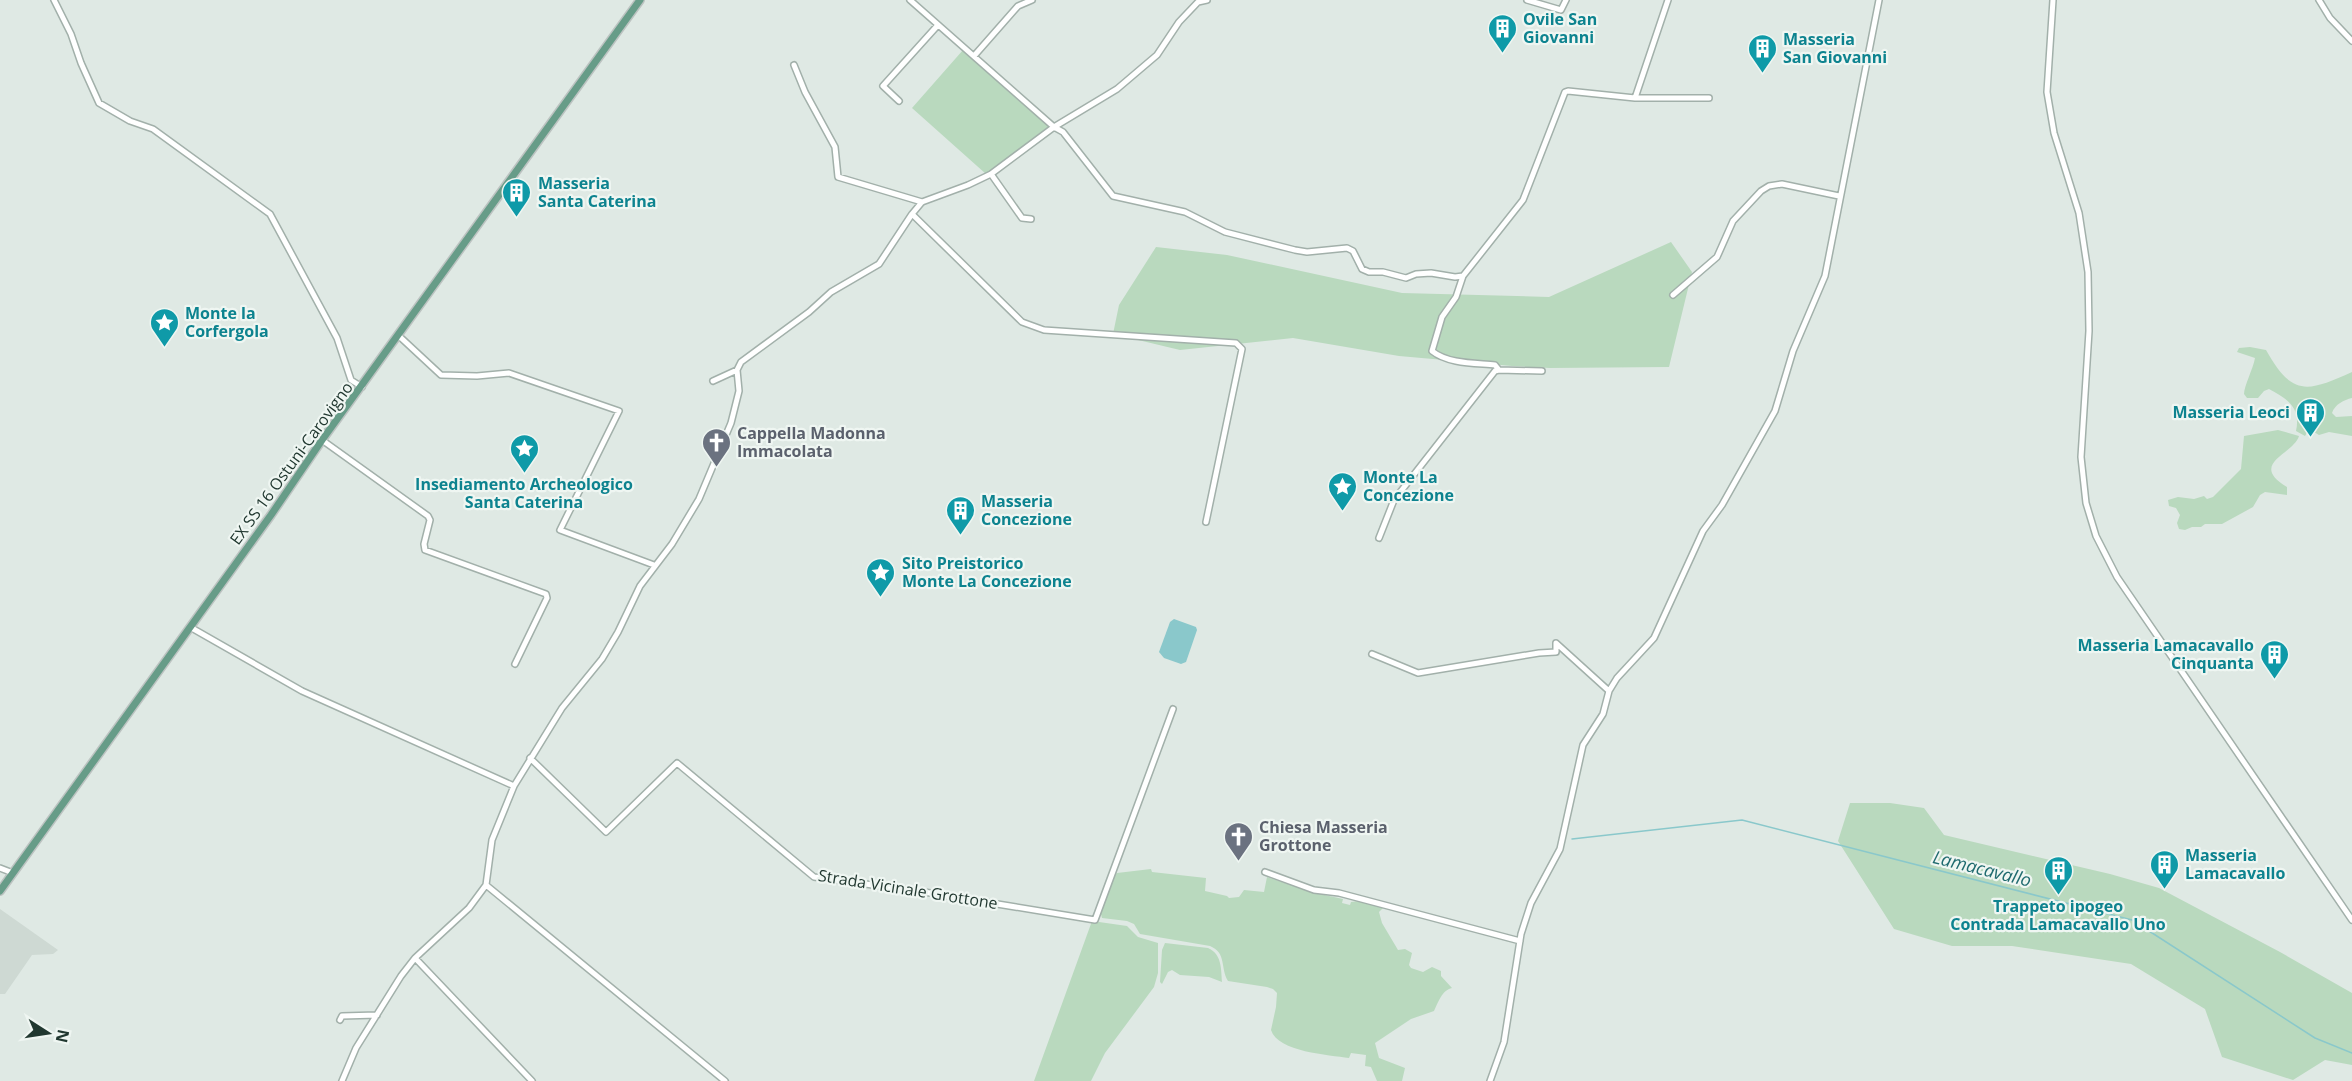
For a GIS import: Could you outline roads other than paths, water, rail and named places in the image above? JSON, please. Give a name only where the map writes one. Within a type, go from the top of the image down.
[{"type":"main road","name":"EX SS 16 Ostuni-Carovigno","points":[[0,891],[640,0]]},
{"type":"street","points":[[54,0],[72,33],[81,63],[99,103],[133,123],[153,129],[270,214],[337,338],[351,380],[362,387]]},
{"type":"street","points":[[910,0],[1054,127],[1071,139],[1111,194],[1117,198],[1185,212],[1234,235],[1295,250],[1307,252],[1347,248],[1353,251],[1362,269],[1369,272],[1383,272],[1406,278],[1416,274],[1431,273],[1463,276]]},
{"type":"street","points":[[974,56],[1018,6],[1032,0]]},
{"type":"street","points":[[713,381],[736,370],[741,362],[809,312],[831,292],[879,264],[922,202],[991,174],[1054,127],[1117,89],[1156,55],[1179,22],[1198,2],[1207,0]]},
{"type":"street","points":[[1527,0],[1561,10],[1566,0]]},
{"type":"street","points":[[1635,98],[1668,0]]},
{"type":"street","points":[[1490,1081],[1504,1042],[1520,941],[1531,903],[1560,849],[1583,745],[1603,714],[1609,691],[1617,678],[1654,638],[1703,531],[1722,505],[1775,411],[1793,351],[1825,276],[1879,0]]},
{"type":"street","points":[[2053,0],[2047,92],[2054,133],[2079,213],[2088,272],[2089,331],[2081,457],[2086,503],[2096,536],[2117,577],[2352,920]]},
{"type":"street","points":[[2319,0],[2330,18],[2352,41]]},
{"type":"street","points":[[899,101],[883,86],[938,25]]},
{"type":"street","points":[[794,65],[805,92],[835,147],[838,177],[922,202]]},
{"type":"street","points":[[1499,370],[1495,365],[1450,359],[1432,351],[1442,317],[1456,297],[1463,276],[1523,200],[1565,92],[1635,98],[1709,99]]},
{"type":"street","points":[[991,174],[1022,218],[1030,219]]},
{"type":"street","points":[[1673,295],[1717,257],[1733,221],[1761,191],[1769,186],[1782,184],[1839,196]]},
{"type":"street","points":[[912,214],[1022,322],[1044,330],[1240,345],[1242,349],[1206,522]]},
{"type":"street","points":[[399,336],[441,375],[477,376],[509,373],[619,411],[560,530],[654,565]]},
{"type":"street","points":[[342,1081],[356,1048],[415,958],[469,908],[486,885],[492,840],[514,786],[562,708],[602,659],[640,586],[672,544],[699,499],[731,423],[739,391],[736,370]]},
{"type":"street","points":[[1379,538],[1394,500],[1495,371],[1542,371]]},
{"type":"street","points":[[322,440],[428,516],[430,520],[424,544],[425,550],[546,594],[547,598],[514,664]]},
{"type":"street","points":[[190,627],[302,691],[514,786]]},
{"type":"street","points":[[1372,654],[1418,673],[1556,652],[1556,643],[1609,691]]},
{"type":"street","name":"Strada Vicinale Grottone","points":[[530,758],[606,832],[677,763],[814,877],[924,892],[1095,920],[1173,709]]},
{"type":"street","points":[[0,868],[13,873]]},
{"type":"street","points":[[1265,872],[1314,890],[1339,893],[1520,941]]},
{"type":"street","points":[[486,885],[725,1081]]},
{"type":"street","points":[[415,958],[532,1081]]},
{"type":"street","points":[[340,1020],[342,1016],[377,1015]]},
{"type":"water","points":[[1174,619],[1196,627],[1197,630],[1186,662],[1181,664],[1164,658],[1159,652],[1170,622]]},
{"type":"waterway","name":"Lamacavallo","points":[[1572,839],[1742,820],[2132,920],[2315,1038],[2352,1053]]},
{"type":"place","name":"Ovile San Giovanni","points":[[1502,54]]},
{"type":"place","name":"Masseria San Giovanni","points":[[1762,74]]},
{"type":"place","name":"Masseria Santa Caterina","points":[[517,218]]},
{"type":"place","name":"Monte la Corfergola","points":[[164,348]]},
{"type":"place","name":"Masseria Leoci","points":[[2311,438]]},
{"type":"place","name":"Cappella Madonna Immacolata","points":[[716,468]]},
{"type":"place","name":"Insediamento Archeologico Santa Caterina","points":[[524,474]]},
{"type":"place","name":"Monte La Concezione","points":[[1342,512]]},
{"type":"place","name":"Masseria Concezione","points":[[960,536]]},
{"type":"place","name":"Sito Preistorico Monte La Concezione","points":[[881,598]]},
{"type":"place","name":"Masseria Lamacavallo Cinquanta","points":[[2275,680]]},
{"type":"place","name":"Chiesa Masseria Grottone","points":[[1238,862]]},
{"type":"place","name":"Masseria Lamacavallo","points":[[2164,890]]},
{"type":"place","name":"Trappeto ipogeo Contrada Lamacavallo Uno","points":[[2058,896]]}]
